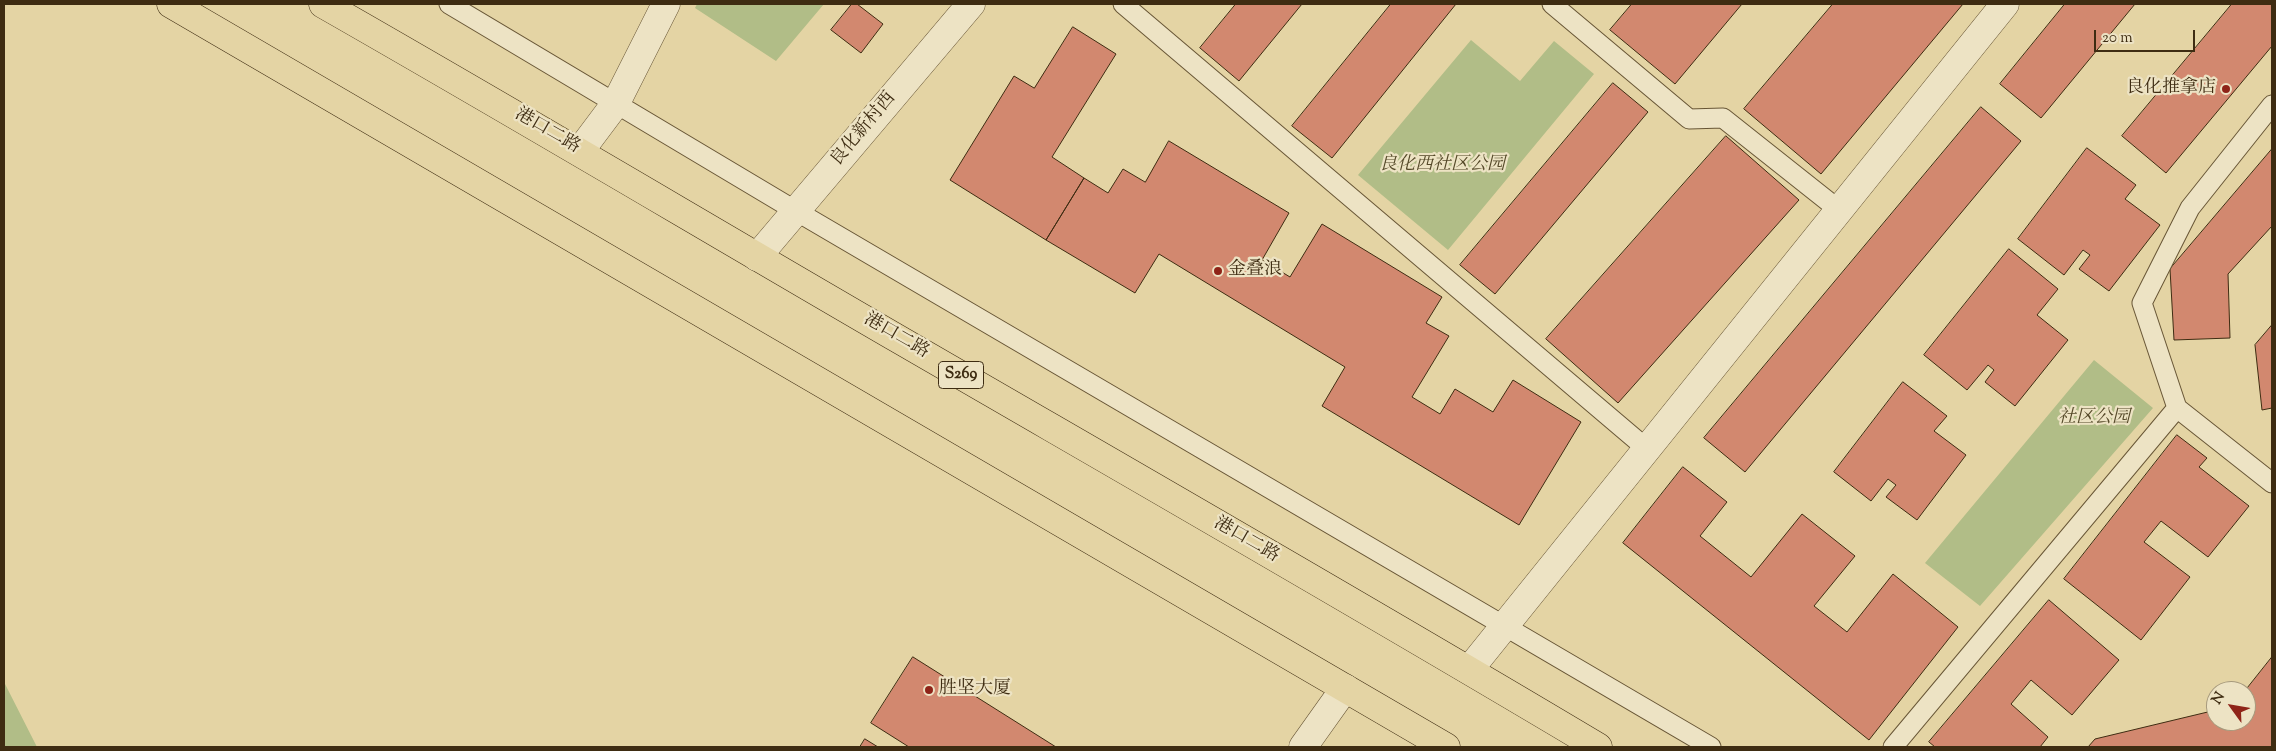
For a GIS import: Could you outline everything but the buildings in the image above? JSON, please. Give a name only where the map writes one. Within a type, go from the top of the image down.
[{"type":"main road","points":[[171,4],[1446,747]]},
{"type":"main road","name":"港口二路","points":[[323,4],[580,151],[757,257],[1470,670],[1598,747]]},
{"type":"street","points":[[580,151],[616,102],[666,4]]},
{"type":"street","name":"良化新村西","points":[[757,257],[971,4]]},
{"type":"street","points":[[1470,670],[2005,4]]},
{"type":"street","points":[[1303,747],[1345,688]]},
{"type":"lane","points":[[449,4],[796,211],[1711,747]]},
{"type":"lane","points":[[1123,4],[1647,449]]},
{"type":"lane","points":[[1552,4],[1689,119],[1723,118],[1839,210]]},
{"type":"lane","points":[[2272,104],[2190,208],[2142,303],[2177,408],[2272,483]]},
{"type":"lane","points":[[1893,747],[2177,408]]},
{"type":"green space","points":[[697,4],[824,4],[776,61],[695,8]]},
{"type":"green space","name":"良化西社区公园","points":[[1471,40],[1520,81],[1554,41],[1594,74],[1448,250],[1358,175]]},
{"type":"green space","name":"社区公园","points":[[2094,360],[2153,408],[1980,606],[1925,563]]},
{"type":"green space","points":[[4,682],[37,747],[4,747]]},
{"type":"place","name":"良化推拿店","points":[[2226,89]]},
{"type":"place","name":"金叠浪","points":[[1218,271]]},
{"type":"place","name":"胜坚大厦","points":[[929,690]]}]
